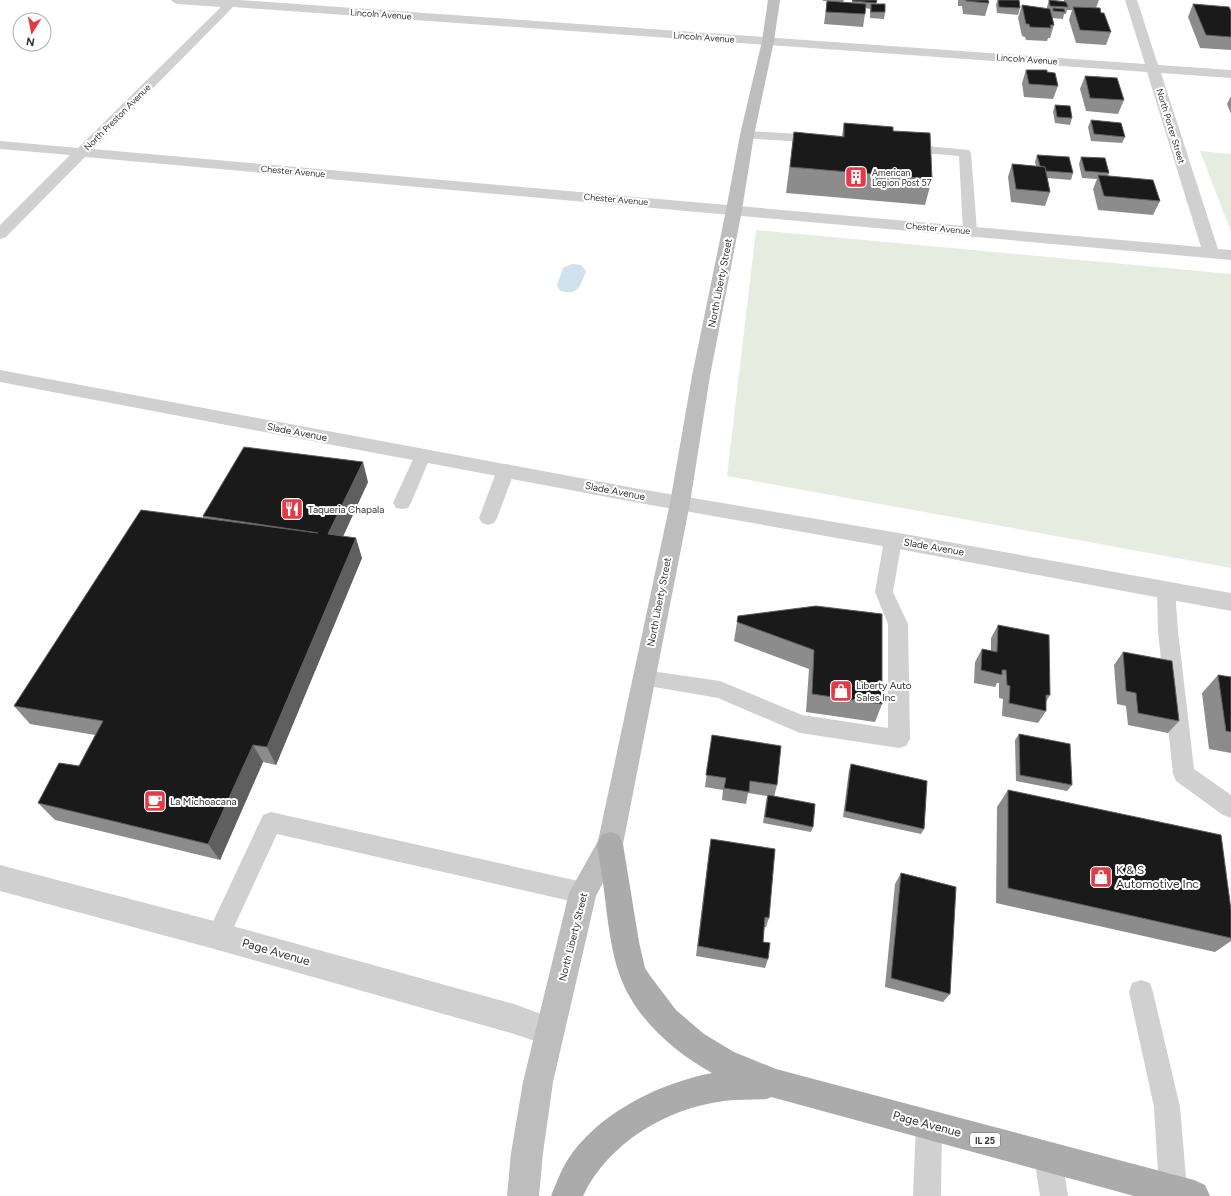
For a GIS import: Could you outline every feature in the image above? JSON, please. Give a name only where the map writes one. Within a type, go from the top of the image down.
[{"type":"main road","name":"North Liberty Street","points":[[523,1196],[527,1152],[538,1082],[582,893],[610,844],[680,503],[701,376],[734,210],[747,135],[768,41],[774,0]]},
{"type":"main road","points":[[610,844],[624,940],[634,976],[643,991],[660,1013],[701,1052],[724,1064],[776,1084]]},
{"type":"main road","points":[[567,1196],[584,1163],[596,1149],[623,1126],[646,1112],[670,1101],[723,1086],[776,1084]]},
{"type":"main road","name":"Page Avenue","points":[[776,1084],[1184,1193]]},
{"type":"street","name":"Lincoln Avenue","points":[[177,0],[232,2],[1231,74]]},
{"type":"street","name":"North Porter Street","points":[[1131,0],[1211,253]]},
{"type":"street","name":"North Preston Avenue","points":[[0,234],[232,2]]},
{"type":"street","name":"Chester Avenue","points":[[0,145],[1231,255]]},
{"type":"street","name":"Slade Avenue","points":[[0,376],[680,503],[1231,602]]},
{"type":"street","name":"Page Avenue","points":[[0,878],[218,936],[514,1019],[550,1031]]},
{"type":"lane","points":[[747,135],[830,140]]},
{"type":"lane","points":[[894,146],[965,153],[970,231]]},
{"type":"lane","points":[[402,503],[423,455]]},
{"type":"lane","points":[[488,518],[506,470]]},
{"type":"lane","points":[[644,678],[720,690],[800,724],[899,740],[898,624],[884,592],[892,540]]},
{"type":"lane","points":[[1166,590],[1168,631],[1184,774],[1231,808]]},
{"type":"lane","points":[[218,936],[271,822],[582,893]]},
{"type":"lane","points":[[1141,992],[1184,1193]]},
{"type":"lane","points":[[927,1196],[929,1125]]},
{"type":"lane","points":[[1048,1157],[1054,1196]]},
{"type":"shaded area","points":[[1200,151],[1231,154],[1231,232]]},
{"type":"shaded area","points":[[756,230],[1231,274],[1231,568],[727,476]]},
{"type":"water","points":[[572,264],[581,265],[586,271],[582,281],[575,291],[560,291],[557,285],[563,268]]},
{"type":"building","points":[[853,0],[877,0],[876,3]]},
{"type":"building","points":[[988,0],[989,3],[966,1]]},
{"type":"building","points":[[998,0],[1019,0],[1020,8],[999,7]]},
{"type":"building","points":[[1049,0],[1066,2],[1068,7],[1050,6]]},
{"type":"building","points":[[827,1],[866,4],[865,14],[826,12]]},
{"type":"building","points":[[871,4],[885,4],[885,12],[871,12]]},
{"type":"building","points":[[1193,4],[1229,7],[1231,11],[1231,37],[1206,35]]},
{"type":"building","points":[[1022,5],[1050,9],[1054,25],[1050,25],[1051,28],[1030,27],[1029,24],[1026,24]]},
{"type":"building","points":[[1073,7],[1100,8],[1101,13],[1104,13],[1111,32],[1080,30]]},
{"type":"building","points":[[1053,8],[1064,9],[1065,12],[1053,11]]},
{"type":"building","points":[[1026,70],[1047,70],[1047,72],[1055,73],[1058,86],[1029,84]]},
{"type":"building","points":[[1085,76],[1117,78],[1124,100],[1090,98]]},
{"type":"building","points":[[1055,105],[1070,106],[1072,118],[1057,117]]},
{"type":"building","points":[[1091,120],[1121,123],[1125,137],[1094,134]]},
{"type":"building","points":[[844,123],[893,127],[893,131],[930,133],[932,179],[790,167],[794,132],[844,137]]},
{"type":"building","points":[[1037,155],[1069,157],[1073,173],[1046,171],[1045,167],[1040,166]]},
{"type":"building","points":[[1081,157],[1105,158],[1109,173],[1085,171]]},
{"type":"building","points":[[1012,164],[1045,167],[1050,192],[1016,189]]},
{"type":"building","points":[[1098,175],[1153,180],[1160,201],[1104,196]]},
{"type":"building","points":[[244,447],[363,462],[328,534],[356,538],[267,747],[253,745],[208,844],[38,803],[59,763],[79,766],[103,721],[14,706],[141,510],[318,533],[203,516]]},
{"type":"building","name":"Liberty Auto Sales Inc","points":[[816,606],[882,614],[882,704],[812,694],[814,650],[737,622],[738,616]]},
{"type":"building","points":[[998,625],[1049,635],[1050,695],[1046,695],[1046,711],[1009,703],[1010,686],[1007,685],[1006,670],[1002,670],[1002,675],[981,670],[982,649],[997,652]]},
{"type":"building","points":[[1123,652],[1172,661],[1179,721],[1138,713],[1136,693],[1126,691]]},
{"type":"building","points":[[1218,675],[1231,677],[1231,732],[1226,731]]},
{"type":"building","points":[[1019,734],[1070,744],[1072,785],[1020,775]]},
{"type":"building","points":[[712,735],[781,746],[777,785],[750,781],[749,792],[724,788],[726,778],[706,775]]},
{"type":"building","points":[[851,764],[927,781],[924,829],[845,811]]},
{"type":"building","name":"K & S Automotive Inc","points":[[1008,790],[1221,835],[1231,910],[1231,938],[1008,888]]},
{"type":"building","points":[[768,795],[815,804],[813,827],[765,817]]},
{"type":"building","points":[[711,839],[775,849],[769,918],[765,917],[763,942],[770,943],[768,959],[698,946]]},
{"type":"building","points":[[901,873],[956,887],[950,994],[891,978]]},
{"type":"place","name":"American Legion Post 57","points":[[856,177]]},
{"type":"place","name":"Taqueria Chapala","points":[[292,509]]},
{"type":"place","name":"Liberty Auto Sales Inc","points":[[841,691]]},
{"type":"place","name":"La Michoacana","points":[[155,801]]},
{"type":"place","name":"K & S Automotive Inc","points":[[1101,877]]}]
